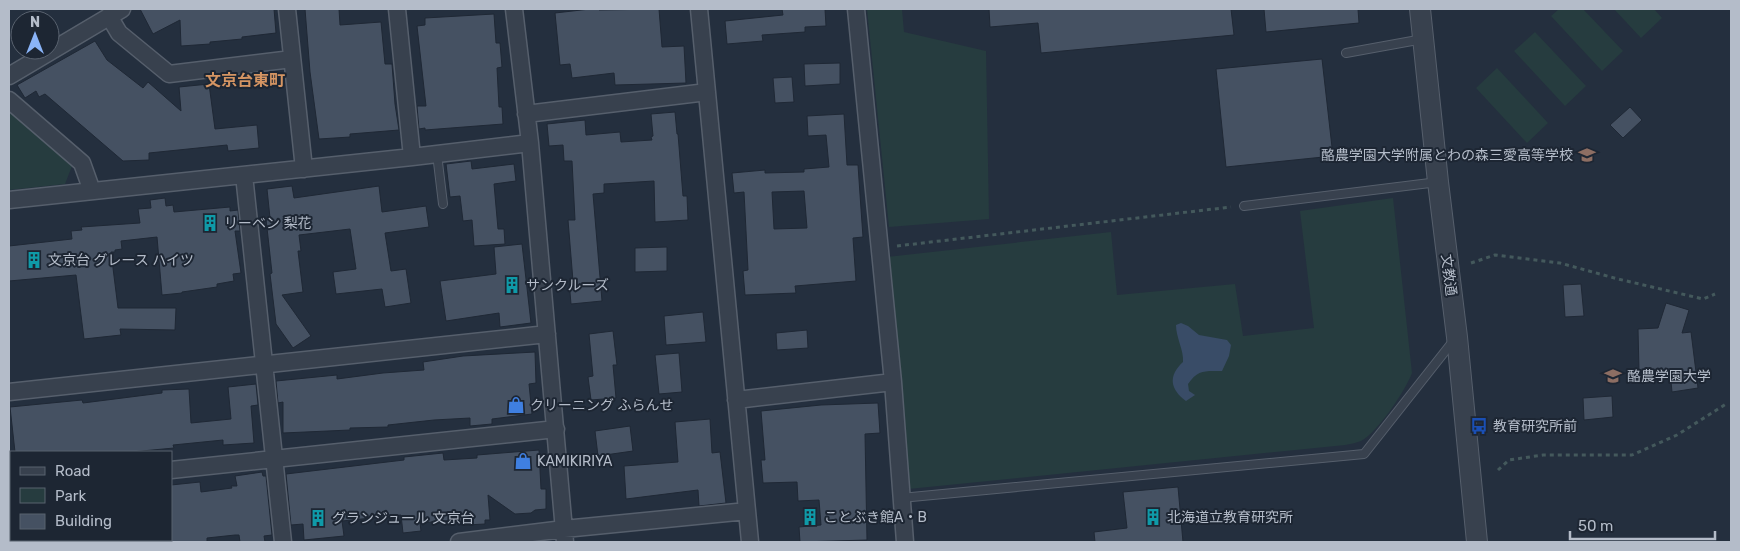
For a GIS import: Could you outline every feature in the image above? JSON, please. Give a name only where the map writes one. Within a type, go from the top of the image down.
[{"type":"street","points":[[287,9],[304,169]]},
{"type":"street","points":[[397,9],[412,158]]},
{"type":"street","points":[[514,9],[530,143],[564,536]]},
{"type":"street","points":[[699,9],[750,542]]},
{"type":"street","points":[[856,9],[892,382],[905,542]]},
{"type":"street","name":"文教通","points":[[1420,9],[1438,182],[1457,337],[1477,542]]},
{"type":"street","points":[[9,76],[115,12],[119,33],[170,74],[292,59]]},
{"type":"street","points":[[526,114],[707,92]]},
{"type":"street","points":[[9,100],[82,163],[92,191]]},
{"type":"street","points":[[9,200],[412,158],[530,143]]},
{"type":"street","points":[[244,175],[283,542]]},
{"type":"street","points":[[9,392],[546,334]]},
{"type":"street","points":[[736,400],[892,382]]},
{"type":"street","points":[[172,470],[556,429]]},
{"type":"street","points":[[459,542],[564,536],[748,511]]},
{"type":"lane","points":[[1346,53],[1423,39]]},
{"type":"lane","points":[[437,154],[443,204]]},
{"type":"lane","points":[[1244,206],[1438,182]]},
{"type":"lane","points":[[902,498],[1364,454],[1457,337]]},
{"type":"path","points":[[879,248],[1244,206]]},
{"type":"path","points":[[1472,262],[1495,255],[1560,262],[1618,279],[1702,299],[1716,294]]},
{"type":"path","points":[[1498,470],[1509,460],[1543,455],[1632,455],[1677,435],[1726,404]]},
{"type":"green space","points":[[867,9],[902,9],[904,32],[986,51],[989,219],[889,227]]},
{"type":"green space","points":[[1559,9],[1583,9],[1623,51],[1602,71],[1551,16]]},
{"type":"green space","points":[[1614,9],[1654,9],[1662,18],[1641,38]]},
{"type":"green space","points":[[1535,32],[1586,86],[1565,106],[1514,51]]},
{"type":"green space","points":[[1497,68],[1548,123],[1527,143],[1476,88]]},
{"type":"green space","points":[[9,112],[72,166],[65,184],[9,190]]},
{"type":"green space","points":[[1393,198],[1412,373],[1383,420],[1361,441],[1345,445],[908,489],[887,257],[1111,232],[1117,295],[1235,284],[1243,336],[1314,328],[1300,211]]},
{"type":"water","points":[[1181,323],[1199,335],[1227,340],[1231,345],[1229,356],[1222,371],[1203,372],[1195,376],[1188,384],[1189,391],[1195,395],[1186,401],[1177,392],[1173,382],[1175,372],[1183,362],[1176,325]]},
{"type":"building","points":[[140,9],[274,9],[276,33],[210,42],[210,44],[181,46],[180,20],[153,34]]},
{"type":"building","points":[[305,9],[339,9],[340,25],[381,22],[385,64],[392,64],[399,130],[350,134],[350,137],[319,139],[310,72]]},
{"type":"building","points":[[590,9],[659,9],[662,47],[684,46],[686,83],[615,85],[614,73],[572,78],[570,64],[560,65],[555,13]]},
{"type":"building","points":[[782,9],[825,9],[826,26],[805,27],[805,32],[762,35],[763,41],[727,44],[725,21],[783,15]]},
{"type":"building","points":[[989,9],[1231,9],[1234,35],[1041,53],[1038,23],[990,27]]},
{"type":"building","points":[[1264,9],[1358,9],[1359,23],[1266,32]]},
{"type":"building","points":[[494,14],[496,43],[500,43],[502,67],[497,68],[499,107],[502,107],[503,124],[419,129],[417,106],[426,106],[417,26],[425,25],[425,18]]},
{"type":"building","points":[[95,41],[107,60],[143,88],[148,82],[181,111],[179,87],[209,84],[215,129],[257,125],[259,148],[228,151],[227,145],[149,153],[149,160],[123,161],[45,94],[39,97],[36,91],[25,98],[17,85]]},
{"type":"building","points":[[1322,59],[1333,156],[1226,167],[1216,69]]},
{"type":"building","points":[[840,63],[840,84],[805,86],[804,64]]},
{"type":"building","points":[[792,77],[794,102],[775,103],[773,78]]},
{"type":"building","points":[[1630,107],[1642,120],[1623,138],[1610,125]]},
{"type":"building","points":[[675,112],[683,196],[687,196],[688,220],[655,222],[654,181],[604,184],[604,193],[593,194],[602,301],[571,304],[569,281],[573,281],[568,220],[575,220],[572,161],[564,161],[563,145],[549,146],[547,124],[585,120],[586,135],[620,132],[621,142],[652,140],[651,114]]},
{"type":"building","points":[[844,114],[847,165],[858,165],[863,237],[853,238],[856,281],[795,286],[796,293],[745,295],[743,271],[748,270],[744,192],[734,193],[732,173],[765,170],[765,173],[804,172],[804,169],[829,167],[826,135],[808,136],[807,116]],"holes":[[[804,191],[807,228],[774,229],[772,192]]]},
{"type":"building","points":[[471,161],[472,169],[514,164],[516,181],[494,184],[498,229],[504,229],[505,244],[474,246],[472,220],[463,221],[460,196],[450,197],[446,164]]},
{"type":"building","points":[[292,186],[294,198],[379,186],[382,212],[426,206],[429,227],[385,233],[391,271],[406,269],[411,303],[385,307],[382,289],[336,294],[333,272],[356,269],[350,229],[299,235],[301,251],[298,251],[303,292],[282,295],[311,336],[293,348],[276,324],[266,219],[270,218],[267,189]]},
{"type":"building","points":[[165,198],[166,206],[173,205],[174,212],[230,207],[230,211],[238,210],[240,231],[235,231],[241,273],[233,274],[234,281],[217,284],[217,287],[182,293],[162,295],[157,237],[121,241],[122,249],[111,252],[118,308],[176,308],[175,330],[120,329],[121,335],[84,339],[76,275],[9,281],[9,246],[72,239],[71,231],[82,230],[81,227],[140,223],[138,209],[151,208],[150,200]]},
{"type":"building","points":[[522,244],[531,323],[500,327],[499,313],[446,321],[440,281],[496,274],[494,247]]},
{"type":"building","points":[[667,247],[667,271],[635,272],[635,248]]},
{"type":"building","points":[[1581,284],[1584,316],[1565,317],[1563,285]]},
{"type":"building","points":[[1666,303],[1689,310],[1682,333],[1691,332],[1698,388],[1672,392],[1670,371],[1639,371],[1638,329],[1658,328]]},
{"type":"building","points":[[703,312],[706,342],[666,345],[664,316]]},
{"type":"building","points":[[807,330],[808,348],[777,350],[776,333]]},
{"type":"building","points":[[613,331],[617,365],[613,365],[616,398],[591,400],[588,377],[593,376],[589,334]]},
{"type":"building","points":[[535,352],[536,383],[529,384],[532,414],[492,419],[492,424],[470,426],[470,418],[388,425],[388,427],[283,433],[283,402],[278,403],[276,381],[337,375],[337,379],[424,370],[423,362],[463,356]]},
{"type":"building","points":[[679,353],[682,392],[659,394],[655,355]]},
{"type":"building","points":[[256,384],[258,405],[251,406],[254,443],[223,445],[223,440],[173,445],[174,448],[142,451],[15,451],[10,407],[82,400],[83,403],[162,393],[162,390],[189,389],[191,423],[231,419],[228,387]]},
{"type":"building","points":[[1612,396],[1613,417],[1584,420],[1583,398]]},
{"type":"building","points":[[878,403],[880,433],[865,434],[867,540],[800,542],[799,527],[821,525],[819,500],[798,501],[797,482],[763,483],[761,460],[765,460],[761,411],[821,405]]},
{"type":"building","points":[[710,419],[712,453],[720,452],[726,503],[699,506],[698,490],[626,499],[624,466],[678,462],[675,422]]},
{"type":"building","points":[[630,426],[633,451],[598,456],[595,431]]},
{"type":"building","points":[[539,450],[541,489],[546,489],[546,509],[535,510],[531,513],[515,514],[488,495],[490,520],[485,520],[485,524],[466,525],[466,522],[456,522],[456,520],[420,523],[421,531],[403,533],[401,515],[342,521],[344,536],[304,540],[303,524],[291,525],[286,474],[404,460],[404,457],[443,453],[444,460],[477,458],[477,455]]},
{"type":"building","points":[[262,472],[263,476],[266,476],[272,535],[264,536],[265,542],[240,542],[239,535],[235,535],[207,538],[207,542],[171,542],[172,485],[200,482],[201,492],[232,488],[231,486],[237,486],[235,476]]},
{"type":"building","name":"北海道立教育研究所","points":[[1178,487],[1183,542],[1095,542],[1094,532],[1127,528],[1123,492]]},
{"type":"place","name":"酪農学園大学附属とわの森三愛高等学校","points":[[1587,155]]},
{"type":"place","name":"リーベン 梨花","points":[[210,223]]},
{"type":"place","name":"文京台 グレース ハイツ","points":[[34,260]]},
{"type":"place","name":"サンクルーズ","points":[[512,285]]},
{"type":"place","name":"酪農学園大学","points":[[1613,376]]},
{"type":"place","name":"クリーニング ふらんせ","points":[[516,405]]},
{"type":"place","name":"教育研究所前","points":[[1479,426]]},
{"type":"place","name":"KAMIKIRIYA","points":[[523,461]]},
{"type":"place","name":"ことぶき館A・B","points":[[810,517]]},
{"type":"place","name":"北海道立教育研究所","points":[[1153,517]]},
{"type":"place","name":"グランジュール 文京台","points":[[318,518]]},
{"type":"district","name":"文京台東町","points":[[245,80]]}]
